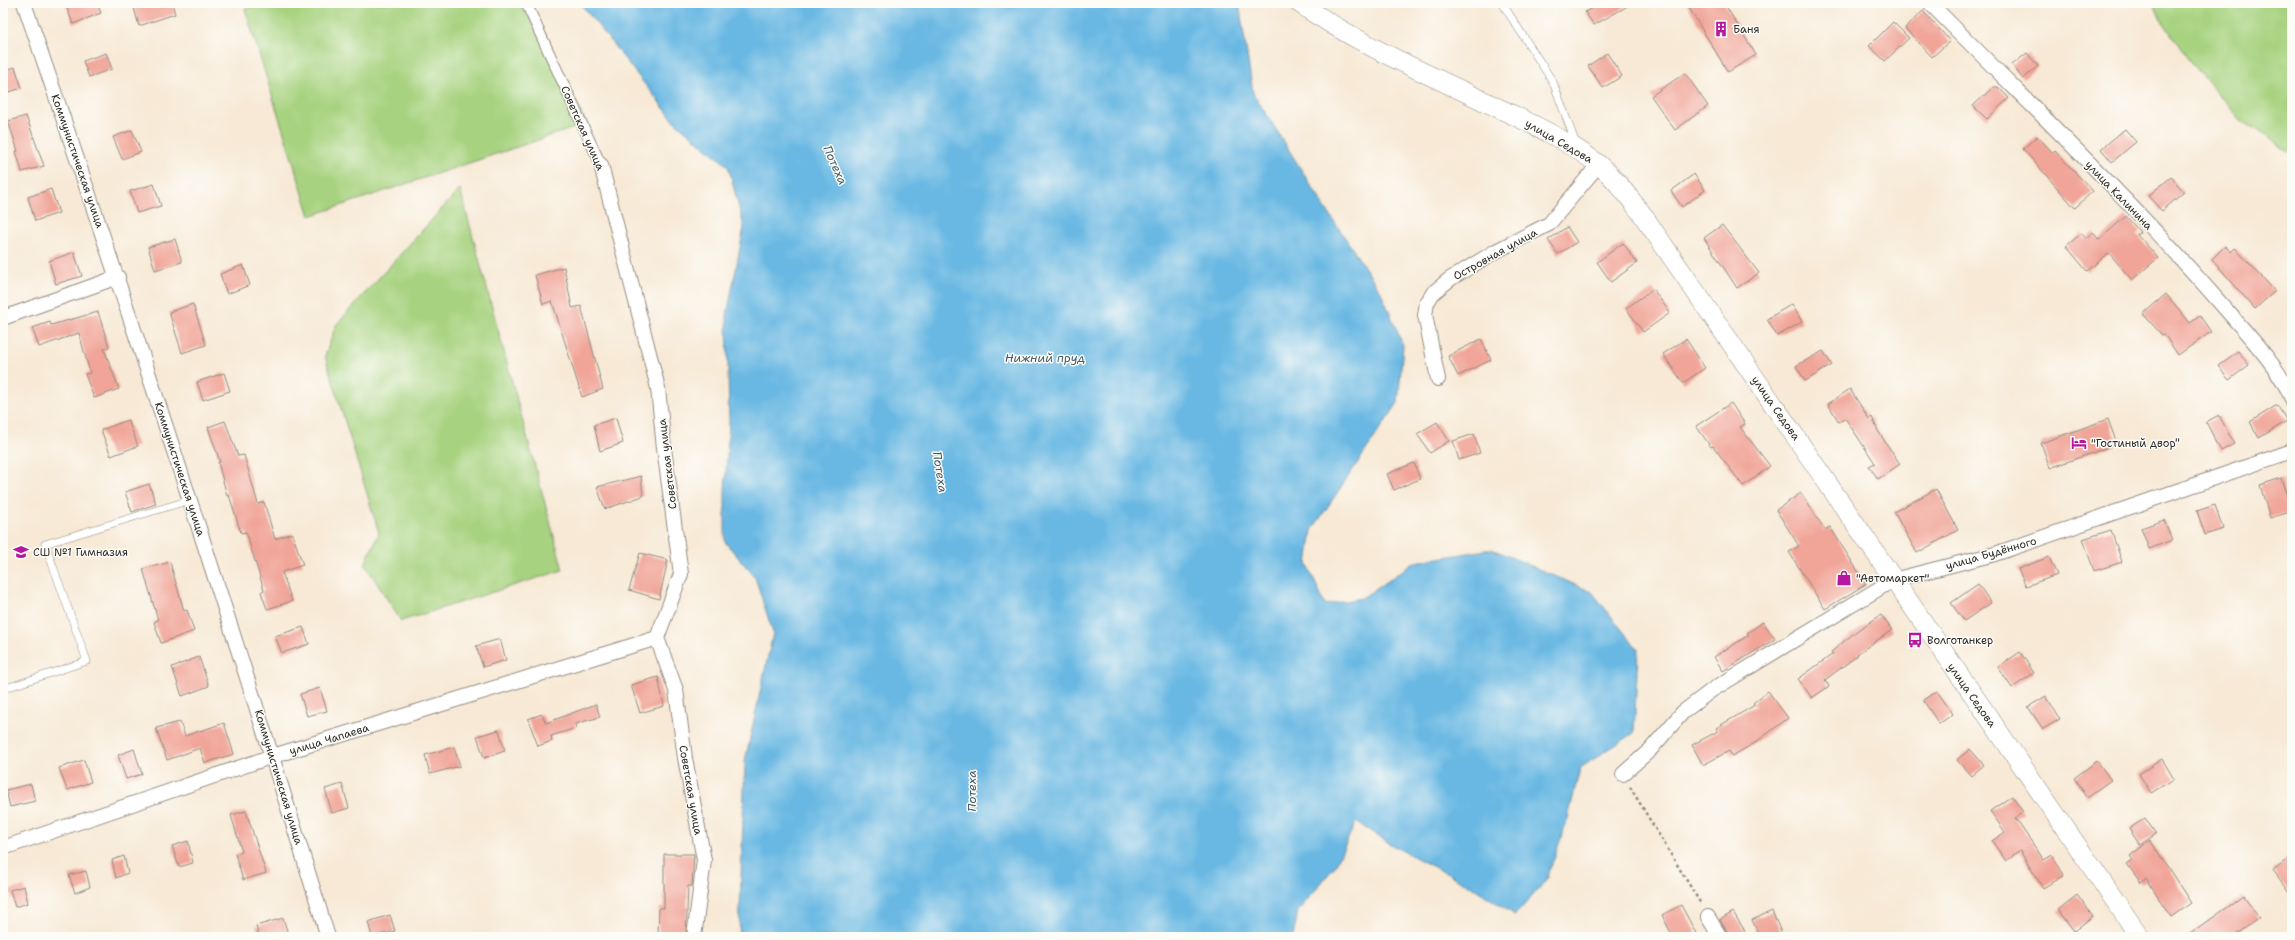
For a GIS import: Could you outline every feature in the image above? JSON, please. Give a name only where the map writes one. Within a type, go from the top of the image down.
[{"type":"main road","name":"улица Седова","points":[[1299,3],[1364,44],[1540,128],[1579,150],[1599,164],[1619,184],[1642,214],[2140,937]]},
{"type":"street","name":"Коммунистическая улица","points":[[24,3],[118,277],[272,756],[328,937]]},
{"type":"street","name":"Советская улица","points":[[526,3],[601,165],[658,388],[664,448],[681,574],[657,638],[676,690],[685,758],[704,860],[694,937]]},
{"type":"street","name":"улица Калинина","points":[[1930,3],[2185,263],[2255,343],[2287,387],[2292,399]]},
{"type":"street","name":"Островная улица","points":[[1438,380],[1425,315],[1427,303],[1433,292],[1450,279],[1496,251],[1549,224],[1599,164]]},
{"type":"street","points":[[3,318],[118,277]]},
{"type":"street","name":"улица Будённого","points":[[1623,774],[1650,750],[1683,712],[1712,690],[1893,580],[1995,554],[2292,451]]},
{"type":"street","name":"улица Чапаева","points":[[3,848],[272,756],[657,638]]},
{"type":"street","points":[[1708,917],[1720,937]]},
{"type":"lane","points":[[1502,3],[1552,82],[1579,150]]},
{"type":"lane","points":[[3,689],[87,661],[46,544],[190,500]]},
{"type":"path","points":[[1623,774],[1708,917]]},
{"type":"green space","points":[[267,3],[530,3],[586,124],[310,216],[245,9]]},
{"type":"green space","points":[[2154,3],[2292,3],[2292,153],[2241,120],[2188,59],[2158,14]]},
{"type":"green space","points":[[460,189],[563,570],[401,621],[365,564],[379,533],[325,356],[336,325]]},
{"type":"water","name":"Нижний пруд","points":[[580,3],[1239,3],[1253,93],[1326,209],[1381,292],[1403,345],[1398,403],[1312,530],[1307,564],[1325,605],[1362,598],[1415,562],[1492,549],[1592,592],[1638,650],[1634,733],[1580,768],[1568,818],[1546,881],[1515,915],[1471,886],[1395,847],[1356,822],[1335,866],[1298,911],[1293,937],[739,937],[745,761],[773,633],[755,577],[725,542],[725,491],[729,422],[727,315],[744,227],[728,166],[675,122]]},
{"type":"building","points":[[65,3],[97,3],[101,13],[73,24]]},
{"type":"building","points":[[150,3],[172,3],[175,14],[139,26],[134,8]]},
{"type":"building","points":[[1601,3],[1633,3],[1594,25],[1585,12]]},
{"type":"building","name":"Баня","points":[[1686,3],[1724,3],[1756,55],[1728,72]]},
{"type":"building","points":[[1923,11],[1950,41],[1932,57],[1905,28]]},
{"type":"building","points":[[1893,22],[1909,38],[1885,61],[1869,46]]},
{"type":"building","points":[[106,53],[112,69],[89,77],[83,61]]},
{"type":"building","points":[[1607,53],[1622,76],[1603,88],[1588,66]]},
{"type":"building","points":[[2027,53],[2038,66],[2023,79],[2012,65]]},
{"type":"building","points":[[15,67],[22,88],[3,94],[3,71]]},
{"type":"building","points":[[1685,73],[1708,106],[1675,130],[1651,96]]},
{"type":"building","points":[[1993,87],[1998,87],[2009,98],[1987,119],[1973,106]]},
{"type":"building","points":[[26,116],[44,166],[22,172],[16,151],[18,151],[8,121]]},
{"type":"building","points":[[2125,129],[2136,142],[2112,162],[2101,149]]},
{"type":"building","points":[[132,130],[141,152],[122,159],[113,137]]},
{"type":"building","points":[[2037,136],[2053,153],[2055,151],[2093,191],[2075,208],[2023,149]]},
{"type":"building","points":[[1694,174],[1705,190],[1682,207],[1671,191]]},
{"type":"building","points":[[2171,177],[2184,192],[2162,211],[2148,196]]},
{"type":"building","points":[[154,184],[161,206],[137,213],[130,191]]},
{"type":"building","points":[[51,189],[59,213],[35,221],[28,197]]},
{"type":"building","points":[[2126,216],[2140,232],[2137,234],[2158,258],[2132,280],[2109,253],[2087,271],[2066,246],[2082,233],[2086,238],[2093,232],[2099,240]]},
{"type":"building","points":[[1722,225],[1759,273],[1737,288],[1704,238]]},
{"type":"building","points":[[1567,227],[1577,242],[1558,254],[1548,240]]},
{"type":"building","points":[[175,239],[182,262],[155,270],[148,247]]},
{"type":"building","points":[[1623,243],[1637,263],[1611,282],[1597,262]]},
{"type":"building","points":[[2225,246],[2231,252],[2235,248],[2275,291],[2255,309],[2212,259]]},
{"type":"building","points":[[74,252],[82,276],[56,284],[49,261]]},
{"type":"building","points":[[243,265],[250,285],[227,294],[220,274]]},
{"type":"building","points":[[564,267],[572,308],[581,306],[603,389],[582,397],[552,301],[543,304],[535,275]]},
{"type":"building","points":[[1653,289],[1670,313],[1643,332],[1626,308]]},
{"type":"building","points":[[2166,294],[2190,323],[2200,316],[2211,332],[2178,355],[2164,334],[2162,335],[2143,314]]},
{"type":"building","points":[[193,304],[206,345],[182,353],[169,312]]},
{"type":"building","points":[[1792,304],[1802,322],[1777,336],[1767,319]]},
{"type":"building","points":[[98,312],[109,347],[104,349],[119,389],[94,398],[85,374],[90,373],[79,333],[39,347],[32,328],[50,322],[51,325]]},
{"type":"building","points":[[1481,339],[1491,360],[1458,376],[1448,356]]},
{"type":"building","points":[[1686,339],[1705,368],[1683,383],[1663,354]]},
{"type":"building","points":[[1823,351],[1832,365],[1805,381],[1796,366]]},
{"type":"building","points":[[2238,351],[2249,365],[2229,380],[2218,366]]},
{"type":"building","points":[[224,373],[230,391],[203,400],[197,382]]},
{"type":"building","points":[[1850,389],[1869,419],[1872,417],[1878,431],[1900,464],[1878,479],[1869,466],[1875,463],[1845,418],[1839,422],[1828,404]]},
{"type":"building","points":[[1731,403],[1745,424],[1740,427],[1770,466],[1743,486],[1696,426]]},
{"type":"building","points":[[2277,405],[2287,421],[2259,438],[2250,422]]},
{"type":"building","points":[[2219,415],[2234,444],[2221,451],[2206,422]]},
{"type":"building","points":[[616,418],[623,443],[600,451],[594,425]]},
{"type":"building","name":"\"Гостиный двор\"","points":[[2108,419],[2117,444],[2050,468],[2041,443]]},
{"type":"building","points":[[128,420],[138,446],[111,456],[101,430]]},
{"type":"building","points":[[225,421],[238,456],[244,455],[258,504],[264,502],[275,539],[292,533],[303,565],[282,572],[292,601],[267,609],[261,592],[264,590],[246,532],[241,533],[229,495],[227,496],[218,462],[220,462],[208,427]]},
{"type":"building","points":[[1437,422],[1449,441],[1430,453],[1417,434]]},
{"type":"building","points":[[1474,434],[1480,453],[1459,460],[1453,441]]},
{"type":"building","points":[[1414,463],[1420,479],[1394,490],[1387,474]]},
{"type":"building","points":[[641,476],[643,496],[605,509],[597,487]]},
{"type":"building","points":[[2281,478],[2292,511],[2270,518],[2260,485]]},
{"type":"building","points":[[149,484],[156,504],[132,512],[125,492]]},
{"type":"building","points":[[1936,489],[1958,530],[1917,553],[1894,512]]},
{"type":"building","points":[[1801,493],[1825,530],[1830,527],[1866,584],[1825,609],[1789,552],[1799,546],[1776,510]]},
{"type":"building","points":[[2215,505],[2223,529],[2205,535],[2197,511]]},
{"type":"building","points":[[2164,520],[2172,540],[2149,549],[2141,528]]},
{"type":"building","points":[[2111,530],[2122,562],[2094,571],[2083,539]]},
{"type":"building","points":[[640,553],[668,560],[659,599],[629,590]]},
{"type":"building","points":[[2049,557],[2057,575],[2026,586],[2018,569]]},
{"type":"building","points":[[170,562],[184,611],[187,610],[194,631],[161,643],[154,622],[158,620],[143,569]]},
{"type":"building","points":[[1978,584],[1991,603],[1964,621],[1951,603]]},
{"type":"building","points":[[1881,615],[1892,630],[1857,654],[1858,655],[1825,680],[1829,686],[1812,698],[1798,679],[1833,654],[1831,652],[1858,630]]},
{"type":"building","points":[[1763,622],[1775,639],[1723,671],[1714,657],[1749,635],[1747,633]]},
{"type":"building","points":[[303,627],[309,644],[282,653],[275,636]]},
{"type":"building","points":[[500,639],[506,660],[483,667],[476,646]]},
{"type":"building","points":[[2020,652],[2034,673],[2012,688],[1998,667]]},
{"type":"building","points":[[199,657],[209,686],[182,696],[172,667]]},
{"type":"building","points":[[658,677],[664,706],[640,713],[631,685]]},
{"type":"building","points":[[320,688],[327,711],[307,716],[300,694]]},
{"type":"building","points":[[1768,691],[1788,718],[1755,743],[1732,756],[1729,751],[1703,765],[1692,745],[1718,731],[1716,728],[1755,705],[1753,703]]},
{"type":"building","points":[[1937,691],[1953,714],[1939,724],[1923,700]]},
{"type":"building","points":[[2046,696],[2060,719],[2043,729],[2028,707]]},
{"type":"building","points":[[596,704],[600,717],[575,724],[576,728],[551,736],[552,741],[538,746],[528,719],[542,714],[546,723]]},
{"type":"building","points":[[180,722],[185,736],[224,723],[234,754],[205,763],[200,748],[167,760],[156,728]]},
{"type":"building","points":[[499,730],[505,751],[484,758],[477,736]]},
{"type":"building","points":[[454,747],[460,766],[430,774],[425,755]]},
{"type":"building","points":[[134,749],[142,774],[126,779],[118,755]]},
{"type":"building","points":[[1970,749],[1984,765],[1971,776],[1957,760]]},
{"type":"building","points":[[2162,759],[2174,779],[2151,793],[2139,774]]},
{"type":"building","points":[[84,760],[91,782],[67,790],[59,768]]},
{"type":"building","points":[[2097,761],[2111,780],[2087,797],[2074,778]]},
{"type":"building","points":[[31,784],[35,801],[10,807],[6,790]]},
{"type":"building","points":[[342,784],[349,808],[332,813],[325,789]]},
{"type":"building","points":[[2012,796],[2023,812],[2015,818],[2044,860],[2052,855],[2064,875],[2043,888],[2020,851],[2006,861],[1992,841],[2005,832],[1990,811]]},
{"type":"building","points":[[246,811],[266,873],[243,880],[235,854],[242,852],[231,815]]},
{"type":"building","points":[[2145,818],[2156,834],[2140,845],[2129,829]]},
{"type":"building","points":[[2150,840],[2191,903],[2171,917],[2146,879],[2141,883],[2127,864],[2133,860],[2130,856]]},
{"type":"building","points":[[188,841],[193,863],[179,867],[172,846]]},
{"type":"building","points":[[664,854],[694,854],[692,886],[688,886],[686,936],[658,935],[659,908],[664,908]]},
{"type":"building","points":[[124,856],[128,873],[116,878],[112,860]]},
{"type":"building","points":[[2292,856],[2292,896],[2273,870]]},
{"type":"building","points":[[86,871],[90,887],[75,893],[69,875]]},
{"type":"building","points":[[24,886],[28,903],[15,907],[10,890]]},
{"type":"building","points":[[2077,895],[2093,916],[2074,931],[2058,910]]},
{"type":"building","points":[[2243,896],[2259,918],[2233,937],[2186,937]]},
{"type":"building","points":[[1681,905],[1696,933],[1688,937],[1673,937],[1662,915]]},
{"type":"building","points":[[1772,911],[1783,937],[1760,937],[1752,920]]},
{"type":"building","points":[[1733,912],[1745,931],[1737,937],[1730,937],[1720,920]]},
{"type":"building","points":[[390,915],[395,931],[372,937],[368,922]]},
{"type":"building","points":[[283,918],[289,937],[259,937],[256,926]]},
{"type":"place","name":"Баня","points":[[1721,29]]},
{"type":"place","name":"\"Гостиный двор\"","points":[[2079,443]]},
{"type":"place","name":"СШ №1 Гимназия","points":[[21,552]]},
{"type":"place","name":"\"Автомаркет\"","points":[[1844,578]]},
{"type":"place","name":"Волготанкер","points":[[1915,640]]},
{"type":"water label","name":"Потеха","points":[[835,165]]},
{"type":"water label","name":"Потеха","points":[[940,472]]},
{"type":"water label","name":"Потеха","points":[[972,791]]}]
